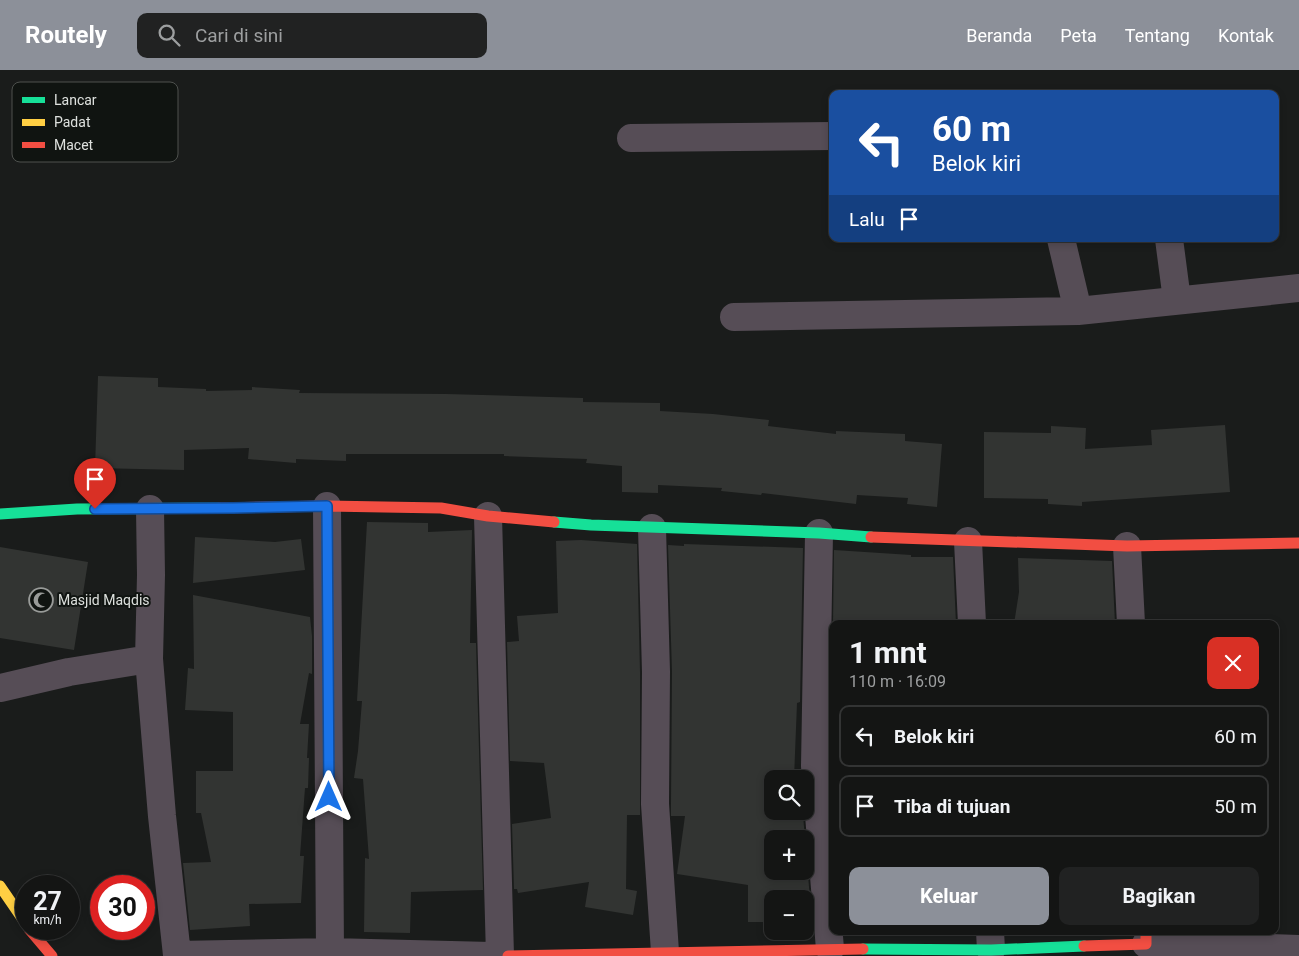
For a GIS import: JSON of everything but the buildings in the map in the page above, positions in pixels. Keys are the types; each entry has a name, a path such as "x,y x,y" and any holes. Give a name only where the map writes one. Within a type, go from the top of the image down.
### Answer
{"street":[{"path":"631,138 829,136"},
{"path":"1062,242 1078,311"},
{"path":"1169,242 1177,300"},
{"path":"734,317 1078,311 1299,288"},
{"path":"327,506 330,952"},
{"path":"0,514 77,509 327,506 441,508 488,516 591,525 818,534 892,540 1127,546 1299,543"},
{"path":"150,509 149,659 175,955 330,952 491,956"},
{"path":"488,516 500,956"},
{"path":"652,528 656,682 655,804 665,952"},
{"path":"818,534 815,766 830,949"},
{"path":"968,541 972,620"},
{"path":"1127,546 1131,620"},
{"path":"0,688 70,672 149,659"},
{"path":"0,886 15,908"},
{"path":"508,956 830,949 991,941 1146,938 1299,948"},
{"path":"38,940 52,956"}],"traffic: fast":[{"path":"0,514 77,509 219,508"},
{"path":"554,522 819,533 871,537"},
{"path":"863,949 991,950 1084,946"}],"traffic: slow":[{"path":"0,886 15,908"}],"traffic: jam":[{"path":"219,508 327,506 441,508 488,516 554,522"},
{"path":"871,537 1127,546 1299,543"},
{"path":"1084,946 1146,944 1146,935"},
{"path":"38,940 52,956"},
{"path":"508,956 863,949"}],"place":[{"name":"Masjid Maqdis","path":"41,600"}],"route":[{"path":"95,509 327,506 329,797"}]}
